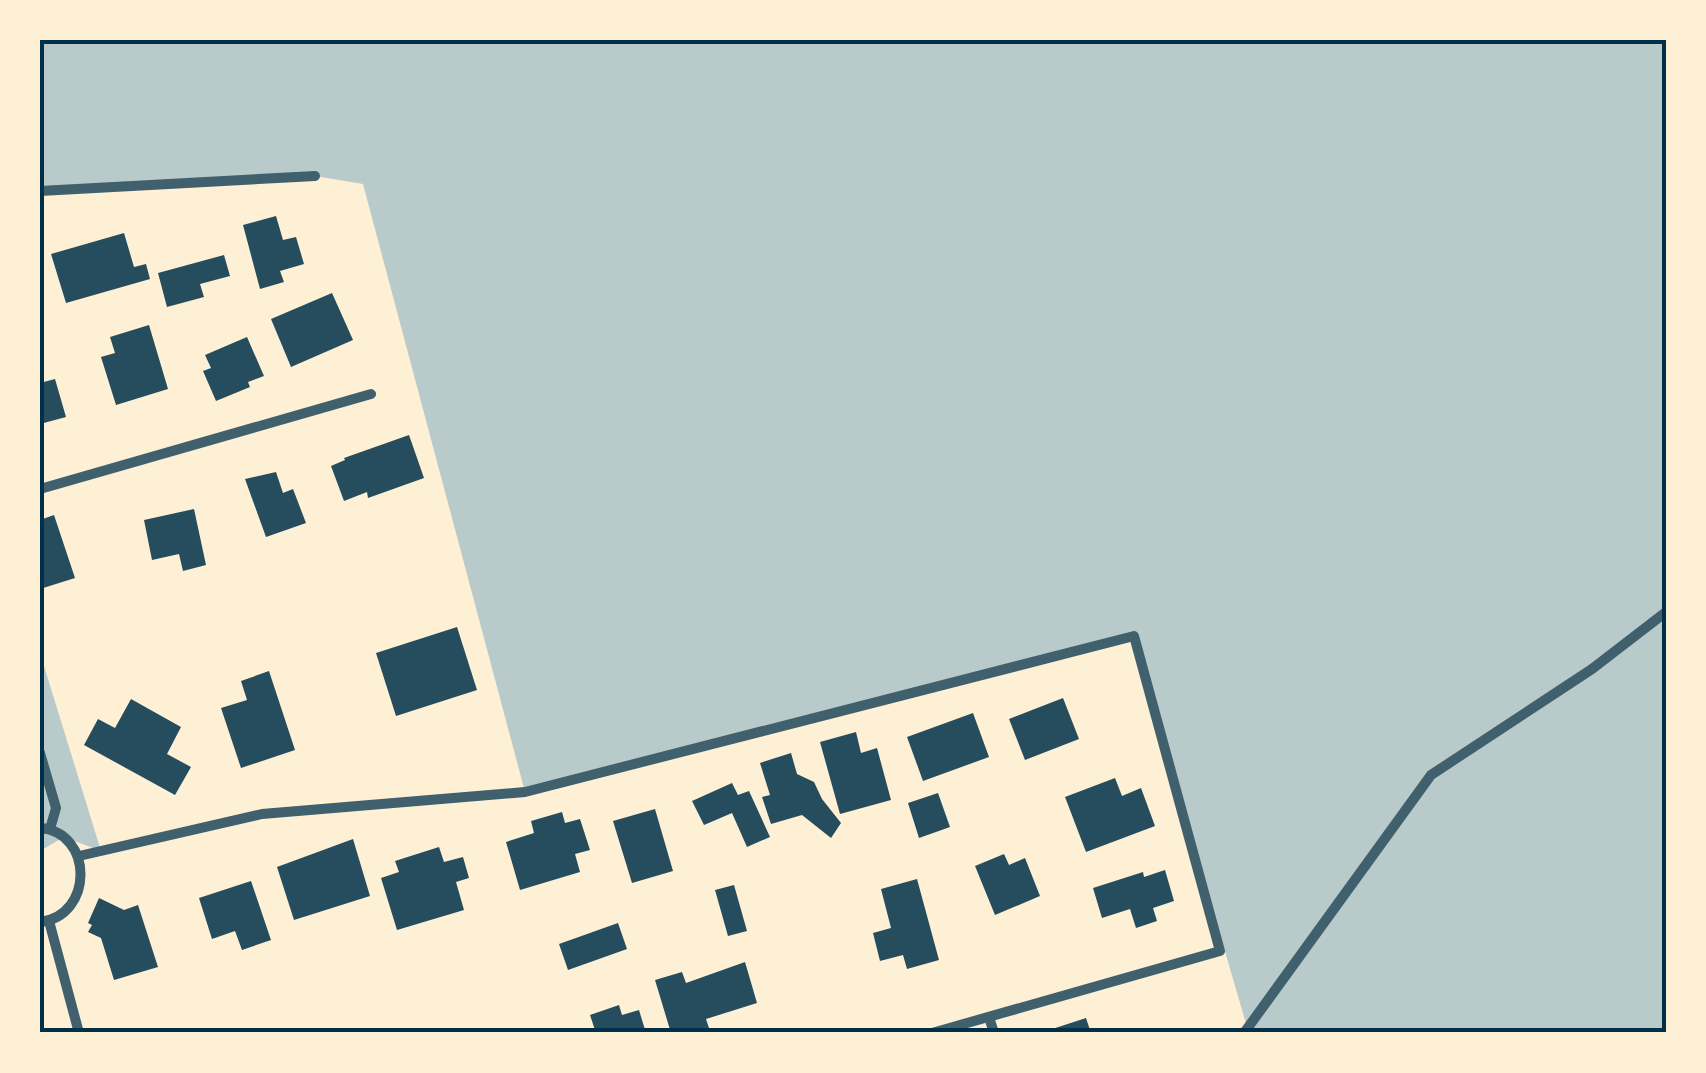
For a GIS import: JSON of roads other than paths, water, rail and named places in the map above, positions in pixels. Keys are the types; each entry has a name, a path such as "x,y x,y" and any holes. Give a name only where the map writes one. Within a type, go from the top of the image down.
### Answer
{"street":[{"path":"40,192 315,176"},
{"path":"40,489 372,394"},
{"path":"1244,1033 1431,775 1592,670 1666,612"},
{"path":"79,856 262,814 525,792 1134,636 1220,951 932,1033"},
{"path":"40,753 56,808 45,828 64,837 79,856 82,873 80,890 72,905 45,922 80,1033"},
{"path":"989,1017 994,1033"}]}
